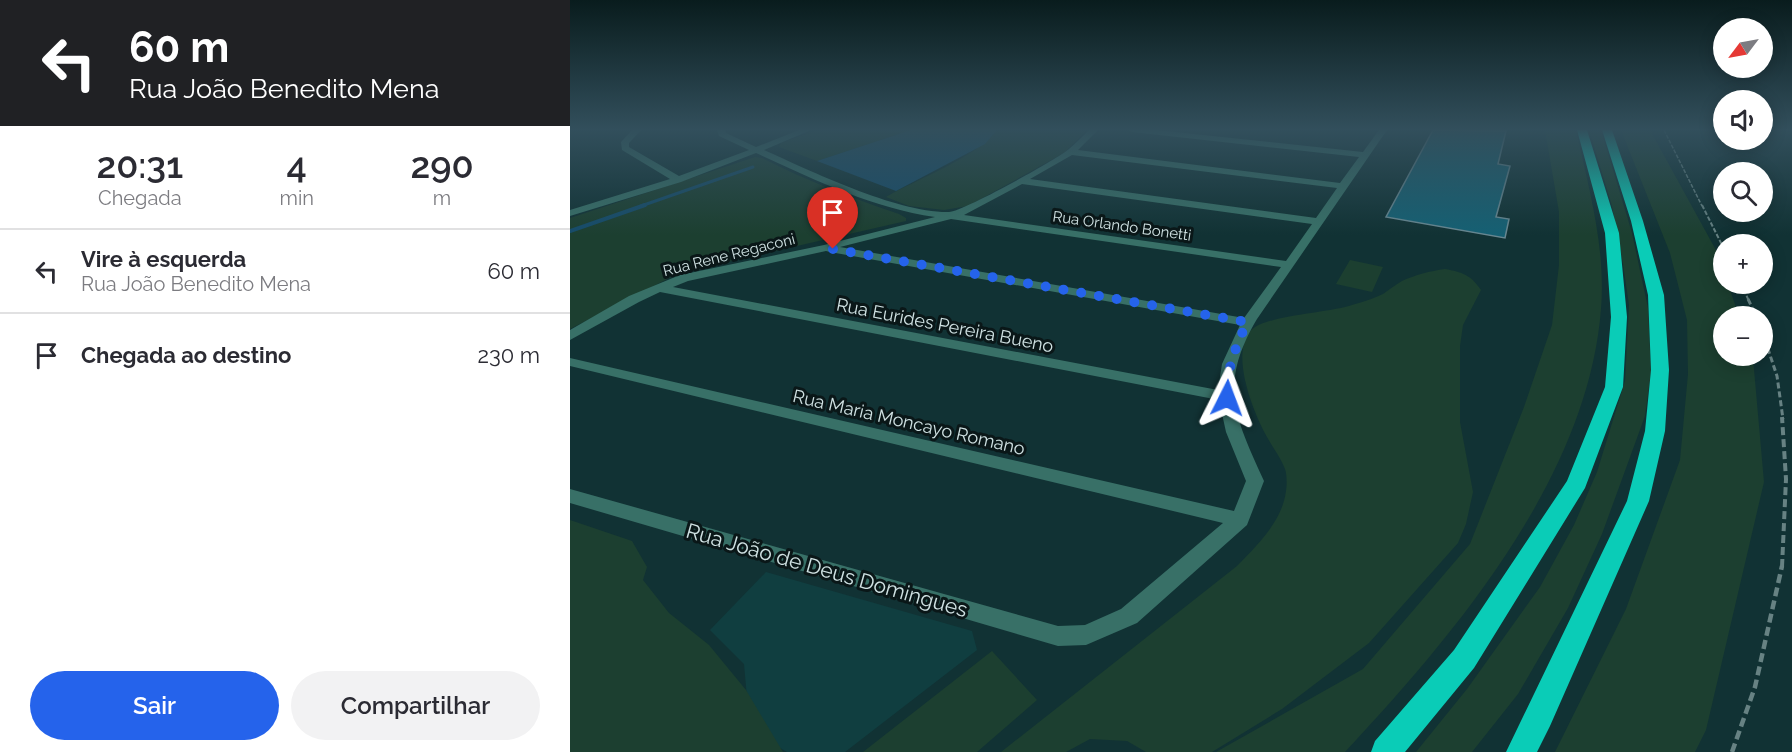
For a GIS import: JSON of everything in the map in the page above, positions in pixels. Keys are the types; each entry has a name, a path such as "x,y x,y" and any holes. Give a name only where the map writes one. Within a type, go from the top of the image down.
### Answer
{"highway":[{"path":"1386,752 1464,659 1577,483 1614,387 1619,317 1612,233 1592,165"},
{"path":"1521,752 1540,716 1638,501 1655,431 1660,370 1656,295 1637,221 1619,165"},
{"path":"1509,752 1540,716"}],"street":[{"path":"653,165 678,180"},
{"path":"571,211 678,180 719,165"},
{"name":"Rua Orlando Bonetti","path":"793,165 883,202 910,210 1289,266"},
{"name":"Rua Rene Regaconi","path":"570,336 657,288 718,270 824,248 951,216 973,208 1048,165"},
{"path":"1175,165 1342,186"},
{"path":"1240,520 1255,481 1234,428 1227,398 1226,382 1230,363 1247,322 1289,266 1317,221 1357,165"},
{"path":"1020,181 1317,221"},
{"path":"866,237 859,243 858,248 867,255"},
{"path":"824,248 1247,322"},
{"name":"Rua Eurides Pereira Bueno","path":"657,288 1227,398"},
{"name":"Rua Maria Moncayo Romano","path":"570,363 1240,520"},
{"name":"Rua João de Deus Domingues","path":"570,496 1058,636 1086,635 1129,616 1240,520"}],"path":[{"path":"1682,165 1716,234"},
{"path":"1732,752 1755,687 1782,572 1786,479 1782,408 1773,366"}],"shaded area":[{"path":"828,165 945,165 896,191"},
{"path":"766,572 972,631 977,650 845,752 787,752 750,731 744,664 710,630"}],"green space":[{"path":"730,165 777,165 830,189 899,214 906,218 906,221 679,273 570,329 570,218"},
{"path":"949,165 1042,165 968,206 944,210 909,206 886,197"},
{"path":"1551,165 1584,165 1599,241 1601,309 1591,371 1571,432 1544,492 1510,549 1430,656 1345,752 1216,752 1363,669 1470,544 1524,407 1552,325 1559,265 1559,212"},
{"path":"1600,165 1612,165 1632,233 1648,308 1651,372 1645,416 1602,534 1568,608 1518,694 1472,752 1416,752 1467,689 1540,587 1574,525 1597,472 1625,381 1629,305 1612,206"},
{"path":"1635,165 1669,165 1713,245 1713,294 1731,294 1736,306 1713,306 1713,366 1754,366 1764,482 1706,730 1695,752 1555,752 1626,609 1680,460 1688,374 1687,320 1670,253"},
{"path":"1350,260 1383,267 1372,292 1336,284"},
{"path":"1445,269 1466,275 1481,290 1463,325 1460,346 1460,422 1473,492 1466,524 1458,543 1369,643 1282,709 1212,752 1146,752 1127,741 1090,739 1066,752 1001,752 1237,566 1274,523 1284,502 1286,471 1256,413 1245,381 1243,349 1247,337 1255,327 1287,317 1357,304 1383,294 1407,279"},
{"path":"570,520 632,541 647,567 643,580 669,613 709,645 746,690 783,752 570,752"},
{"path":"992,651 1037,700 977,752 863,752"}],"building":[{"path":"1414,165 1510,166 1496,217 1509,219 1505,238 1386,217"}],"waterway":[{"path":"641,206 753,167"},
{"path":"570,231 645,205"}],"route":[{"path":"833,249 1247,322 1230,363 1226,382 1227,398"}]}
